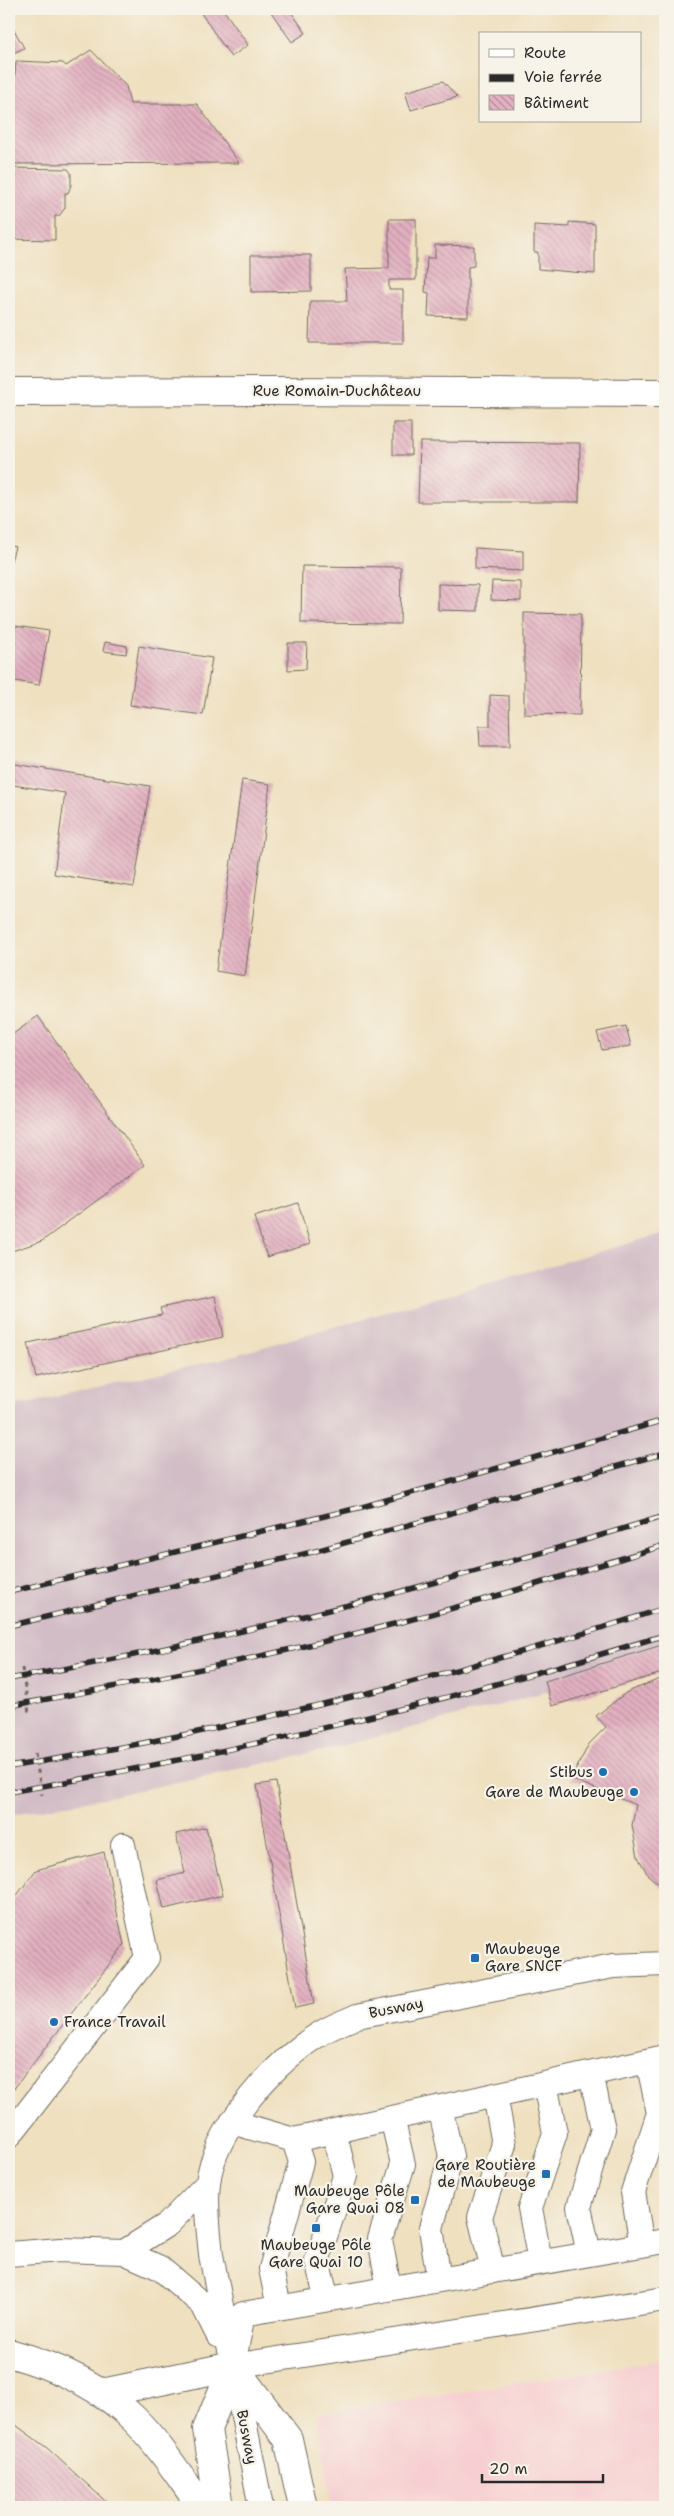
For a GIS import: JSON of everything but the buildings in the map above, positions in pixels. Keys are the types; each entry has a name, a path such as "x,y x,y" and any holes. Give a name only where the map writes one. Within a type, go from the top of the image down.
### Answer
{"main road":[{"name":"Rue Romain-Duchâteau","path":"9,392 665,393"},
{"path":"10,2353 42,2362 102,2394 133,2418 155,2443 202,2507"},
{"path":"102,2394 232,2366"},
{"path":"219,2507 207,2429 232,2366"},
{"path":"232,2366 288,2439 303,2507"}],"lane":[{"path":"9,2136 147,1958 123,1845"},
{"name":"Busway","path":"261,2507 211,2255 207,2215 208,2183 214,2154 232,2122 286,2060 322,2033 357,2016 613,1966 650,1962 665,1964"},
{"path":"232,2122 294,2140 657,2059 659,2113 633,2192 642,2245"},
{"path":"589,2254 579,2208 603,2128 591,2074"},
{"path":"540,2262 530,2208 555,2132 545,2084"},
{"path":"493,2271 480,2218 504,2144 494,2095"},
{"path":"439,2280 431,2228 451,2156 440,2107"},
{"path":"389,2288 380,2239 403,2164 392,2118"},
{"path":"327,2299 317,2261 345,2176 334,2131"},
{"path":"279,2307 271,2269 301,2162 294,2140"},
{"path":"124,2252 168,2224 208,2183"},
{"path":"665,2241 244,2314 232,2366 665,2299"},
{"name":"Busway","path":"9,2254 60,2250 124,2252 160,2268 203,2305 232,2366"}],"path":[{"path":"22,1668 29,1713"},
{"path":"35,1754 42,1795"}],"shaded area":[{"path":"665,1233 665,1655 512,1702 317,1752 103,1798 9,1815 9,1407 221,1359"},
{"path":"665,2360 665,2507 332,2507 317,2414"}],"railway":[{"path":"9,1592 362,1507 665,1420"},
{"path":"9,1626 312,1552 665,1453"},
{"path":"9,1679 92,1664 339,1608 503,1564 665,1516"},
{"path":"9,1706 198,1670 339,1638 421,1617 665,1545"},
{"path":"9,1767 175,1737 340,1700 503,1657 665,1608"},
{"path":"9,1792 175,1761 340,1724 503,1682 665,1635"}],"place":[{"name":"Stibus","path":"603,1772"},
{"name":"Gare de Maubeuge","path":"634,1792"},
{"name":"Maubeuge Gare SNCF","path":"475,1958"},
{"name":"France Travail","path":"54,2022"},
{"name":"Gare Routière de Maubeuge","path":"546,2174"},
{"name":"Maubeuge Pôle Gare Quai 08","path":"415,2200"},
{"name":"Maubeuge Pôle Gare Quai 10","path":"316,2228"}]}
